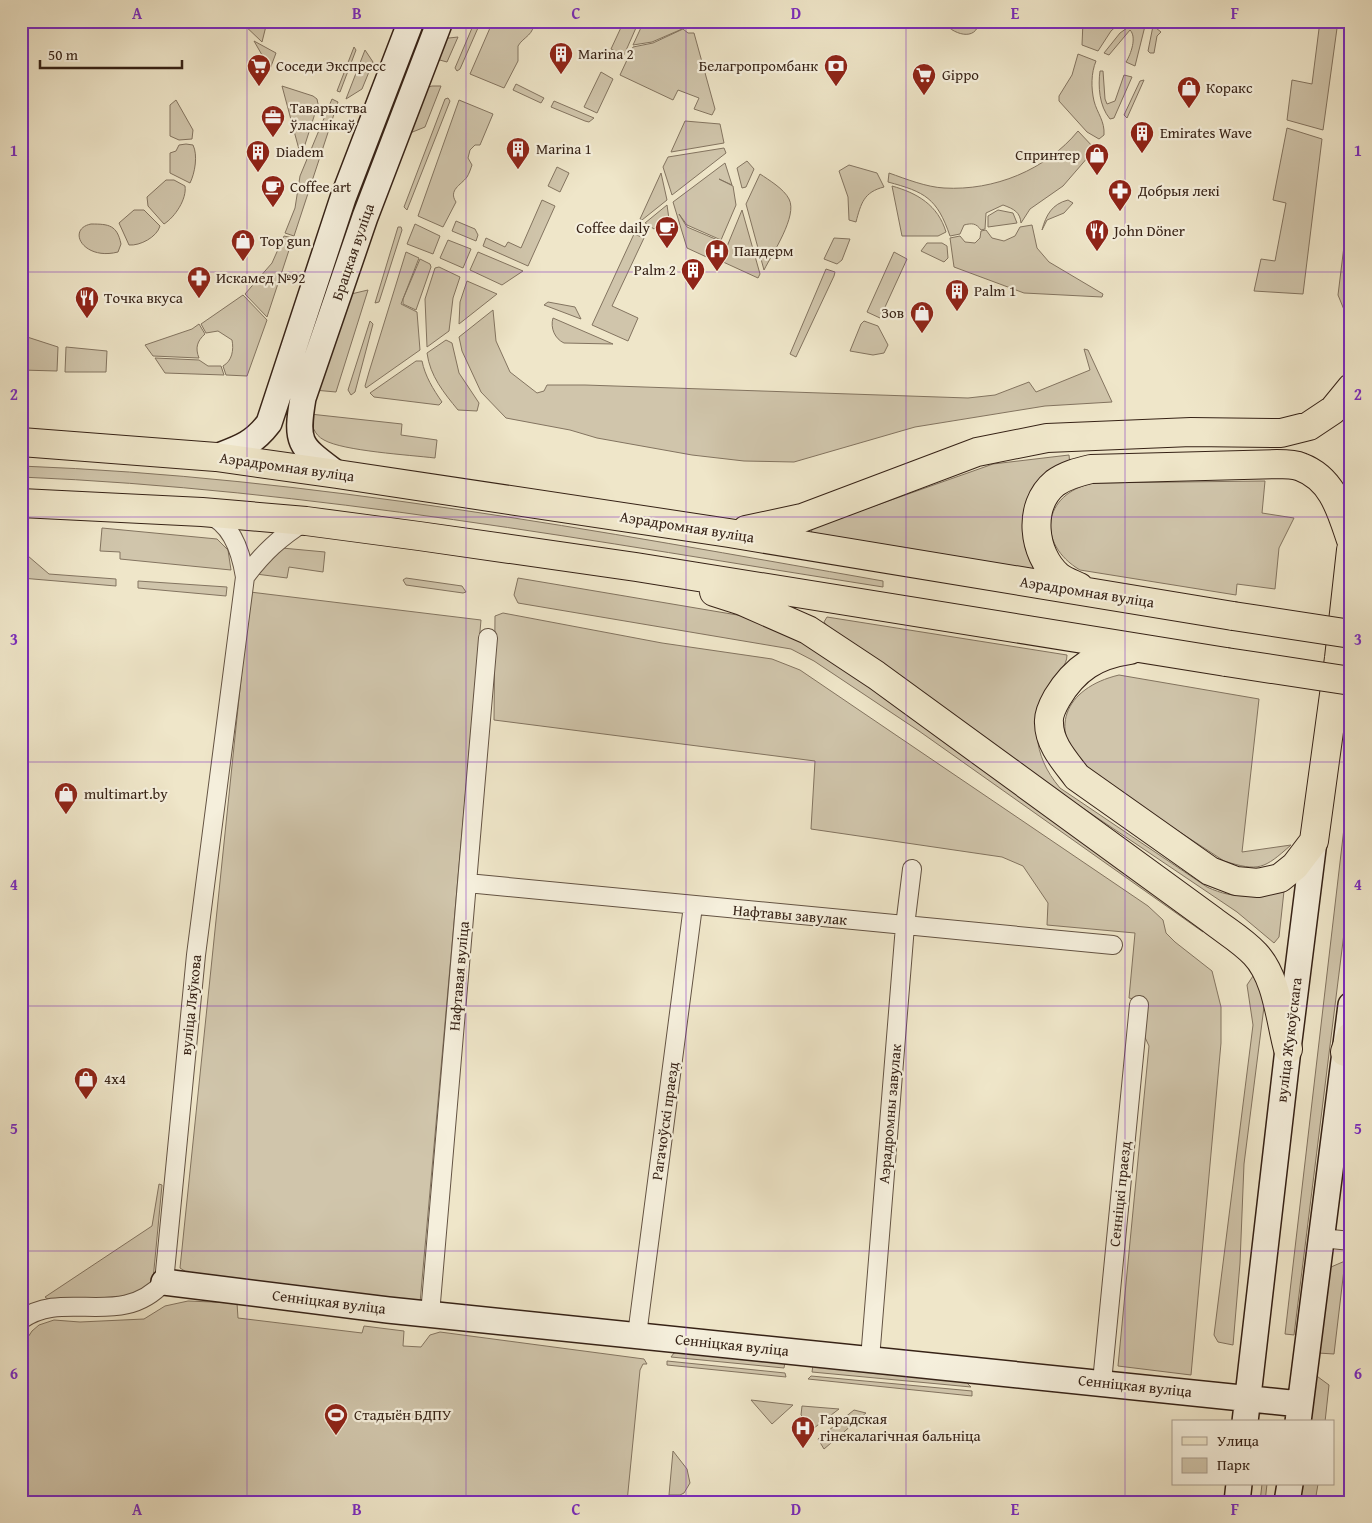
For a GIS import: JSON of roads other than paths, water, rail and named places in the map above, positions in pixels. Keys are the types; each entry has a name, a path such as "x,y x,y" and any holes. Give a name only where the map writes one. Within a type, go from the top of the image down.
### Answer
{"main road":[{"path":"729,533 802,518 977,452 1047,438 1191,432 1281,433 1309,426 1333,410 1351,388"},
{"name":"Аэрадромная вуліца","path":"21,442 216,457 337,474 729,533 1351,634"},
{"path":"1089,592 1059,577 1047,562 1037,542 1036,520 1043,500 1055,484 1072,474 1091,469 1278,464 1301,466 1322,479 1337,499 1351,540"},
{"path":"21,503 202,512 306,521 636,567 1226,662 1345,670"},
{"name":"вуліца Жукоўскага","path":"1314,841 1345,670 1351,550"},
{"path":"636,567 742,601 808,630 876,676 1212,920 1255,954 1265,969 1273,990 1288,1049"},
{"path":"1142,648 1108,653 1088,663 1066,682 1052,707 1048,722 1052,740 1077,776 1210,870 1236,881 1258,883 1280,878 1295,866 1314,841"}],"street":[{"name":"Брацкая вуліца","path":"216,457 246,446 260,435 269,423 343,198 411,21"},
{"name":"Брацкая вуліца","path":"337,474 308,452 301,440 298,427 303,398 365,217 440,21"},
{"name":"вуліца Ляўкова","path":"164,1282 196,955 245,577 238,546 217,518 202,512"},
{"path":"245,577 266,550 284,534 306,521"},
{"name":"Нафтавая вуліца","path":"430,1314 488,638"},
{"name":"вуліца Жукоўскага","path":"1247,1410 1314,841"},
{"name":"Аэрадромны завулак","path":"870,1359 905,926 912,869"},
{"name":"Нафтавы завулак","path":"467,883 1113,945"},
{"name":"Рагачоўскі праезд","path":"637,1335 693,906"},
{"name":"Сенніцкі праезд","path":"1102,1382 1139,1005"},
{"path":"1299,1413 1348,1044 1351,1005"},
{"path":"1321,1238 1351,1242"},
{"path":"21,1320 42,1309 124,1306 140,1302 153,1294 164,1282"},
{"name":"Сенніцкая вуліца","path":"164,1282 430,1314 1102,1382 1247,1410 1299,1413"},
{"path":"1237,1502 1239,1486"},
{"path":"1287,1502 1290,1486"}],"place":[{"name":"Marina 2","path":"561,75"},
{"name":"Соседи Экспресс","path":"259,87"},
{"name":"Белагропромбанк","path":"836,87"},
{"name":"Gippo","path":"924,96"},
{"name":"Коракс","path":"1189,109"},
{"name":"Таварыства ўласнікаў","path":"273,138"},
{"name":"Emirates Wave","path":"1142,154"},
{"name":"Marina 1","path":"518,170"},
{"name":"Diadem","path":"258,173"},
{"name":"Спринтер","path":"1097,176"},
{"name":"Coffee art","path":"273,208"},
{"name":"Добрыя лекі","path":"1120,212"},
{"name":"Coffee daily","path":"667,249"},
{"name":"John Döner","path":"1097,252"},
{"name":"Top gun","path":"243,262"},
{"name":"Пандерм","path":"717,272"},
{"name":"Palm 2","path":"693,291"},
{"name":"Искамед №92","path":"199,299"},
{"name":"Palm 1","path":"957,312"},
{"name":"Точка вкуса","path":"87,319"},
{"name":"Зов","path":"922,334"},
{"name":"multimart.by","path":"66,815"},
{"name":"4x4","path":"86,1100"},
{"name":"Стадыён БДПУ","path":"336,1436"},
{"name":"Гарадская гінекалагічная бальніца","path":"803,1449"}]}
